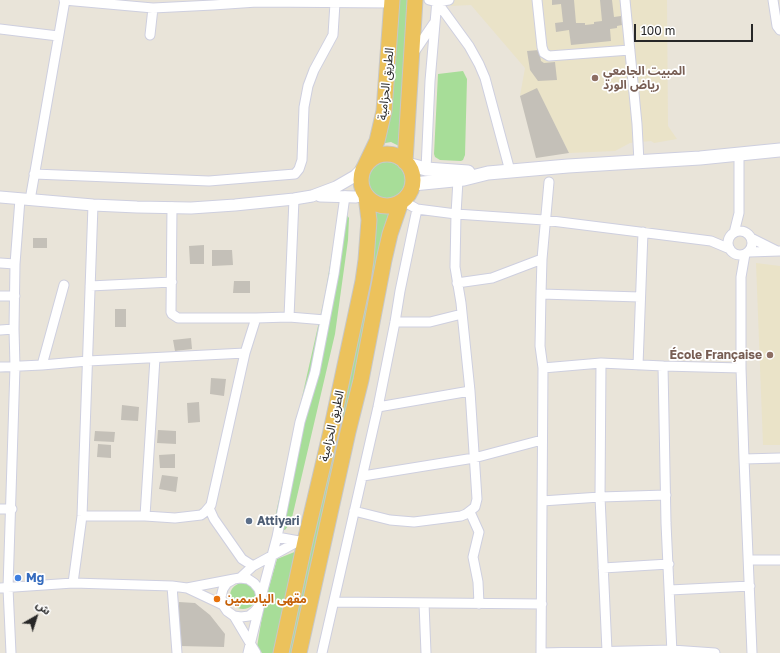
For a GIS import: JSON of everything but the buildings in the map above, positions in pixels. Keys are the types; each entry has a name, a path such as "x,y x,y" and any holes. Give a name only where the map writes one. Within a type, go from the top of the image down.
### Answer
{"highway":[{"name":"الطريق الحزامية","path":"299,653 361,380 390,234 402,202 411,191 413,184 413,177 406,163 415,0"},
{"name":"الطريق الحزامية","path":"281,653 302,539 331,431 364,281 369,220 361,179 364,167 377,141 384,111 392,2"},
{"path":"364,167 370,160 384,154 399,157 406,163"},
{"path":"365,196 372,202 386,207 394,206 402,202"}],"main road":[{"path":"413,184 458,180 488,173 700,158 780,150"},
{"path":"406,163 426,169 488,173"}],"street":[{"path":"11,653 4,588 10,548 12,509 15,367 15,264 25,199 34,174 65,0 153,8 257,1 335,3 392,2"},
{"path":"434,1 449,0"},
{"path":"537,0 542,47 544,53 549,56 630,50"},
{"path":"625,0 637,124 639,162"},
{"path":"773,0 780,30"},
{"path":"426,169 430,81 435,22 434,1"},
{"path":"434,1 469,46 485,78 510,171"},
{"path":"34,174 209,181 295,174 299,169 302,160 304,107 308,86 314,70 333,35 335,3"},
{"path":"150,36 153,8"},
{"path":"412,56 435,22"},
{"path":"0,29 58,36"},
{"path":"739,154 739,213 728,245 733,251 741,277"},
{"path":"312,196 336,187 355,176 364,167"},
{"path":"354,511 390,520 414,522 461,516 470,512 477,499 470,391 454,249 458,180"},
{"path":"549,182 544,220 540,294 540,346 543,368 542,653 607,651 672,651 715,653"},
{"path":"0,197 93,205 172,207 236,205 312,196 346,196 356,198 365,196"},
{"path":"248,653 277,537 300,422 315,372 334,274 346,196"},
{"path":"289,317 294,199"},
{"path":"402,202 417,209 456,214 544,220 711,240 733,251 747,253 777,250"},
{"path":"73,583 82,516 93,205"},
{"path":"172,207 171,312 176,318 289,317 325,320"},
{"path":"322,653 378,407 417,209"},
{"path":"739,213 749,235 752,246 747,253 741,277 744,459 752,653"},
{"path":"711,240 732,235 738,231 749,235 777,250"},
{"path":"638,365 643,232"},
{"path":"457,283 492,278 542,259"},
{"path":"0,263 15,264"},
{"path":"90,286 172,282"},
{"path":"42,365 64,285"},
{"path":"540,294 640,296"},
{"path":"0,296 15,296"},
{"path":"395,322 430,322 462,314"},
{"path":"82,516 145,516 175,518 201,515 209,508 217,480 245,354 256,318"},
{"path":"0,330 14,329"},
{"path":"0,367 88,361 245,354"},
{"path":"145,516 155,358"},
{"path":"543,368 601,364 742,368"},
{"path":"601,364 600,497 607,651"},
{"path":"663,366 668,564 672,651"},
{"path":"378,407 470,391"},
{"path":"363,476 474,458 542,440"},
{"path":"744,459 780,458"},
{"path":"542,500 666,495"},
{"path":"209,508 214,519 242,559 253,566"},
{"path":"0,509 12,509"},
{"path":"470,512 479,532 473,557 478,582 480,604"},
{"path":"277,537 302,539"},
{"path":"256,653 234,616 227,611 223,605 221,597 223,590 228,583 253,566 302,539"},
{"path":"0,548 10,548"},
{"path":"749,560 780,560"},
{"path":"603,568 668,564"},
{"path":"187,588 237,578 248,579 259,589 260,601 256,611 249,616 234,616"},
{"path":"4,588 73,583 172,586 187,588 223,605"},
{"path":"172,586 178,653"},
{"path":"670,590 750,586"},
{"path":"334,602 542,604"},
{"path":"424,603 426,653"}],"shaded area":[{"name":"المبيت الجامعي رياض الورد","path":"448,0 667,0 668,126 677,139 654,143 651,141 630,143 615,151 569,153 537,89 520,96 525,68 471,5 451,6"},
{"name":"École Française","path":"756,263 780,266 780,445 763,445"}],"green space":[{"path":"396,0 409,0 403,148 391,142 380,144"},
{"path":"463,71 467,79 465,155 461,161 440,160 435,157 434,154 438,74"},
{"path":"391,162 400,167 404,173 404,187 400,193 391,198 383,198 374,193 370,187 369,176 374,167 380,163"},
{"path":"340,205 349,218 348,240 335,334 291,522 285,530 273,526 325,295"},
{"path":"373,211 393,212 293,653 286,653"},
{"path":"297,551 274,653 262,653 257,647 264,605 277,559"},
{"path":"243,583 252,587 256,596 252,605 243,609 234,605 230,596 234,587"}],"place":[{"name":"المبيت الجامعي رياض الورد","path":"595,78"},
{"name":"École Française","path":"770,355"},
{"name":"Attiyari","path":"249,521"},
{"name":"Mg","path":"18,578"},
{"name":"مقهى الياسمين","path":"217,599"}]}
